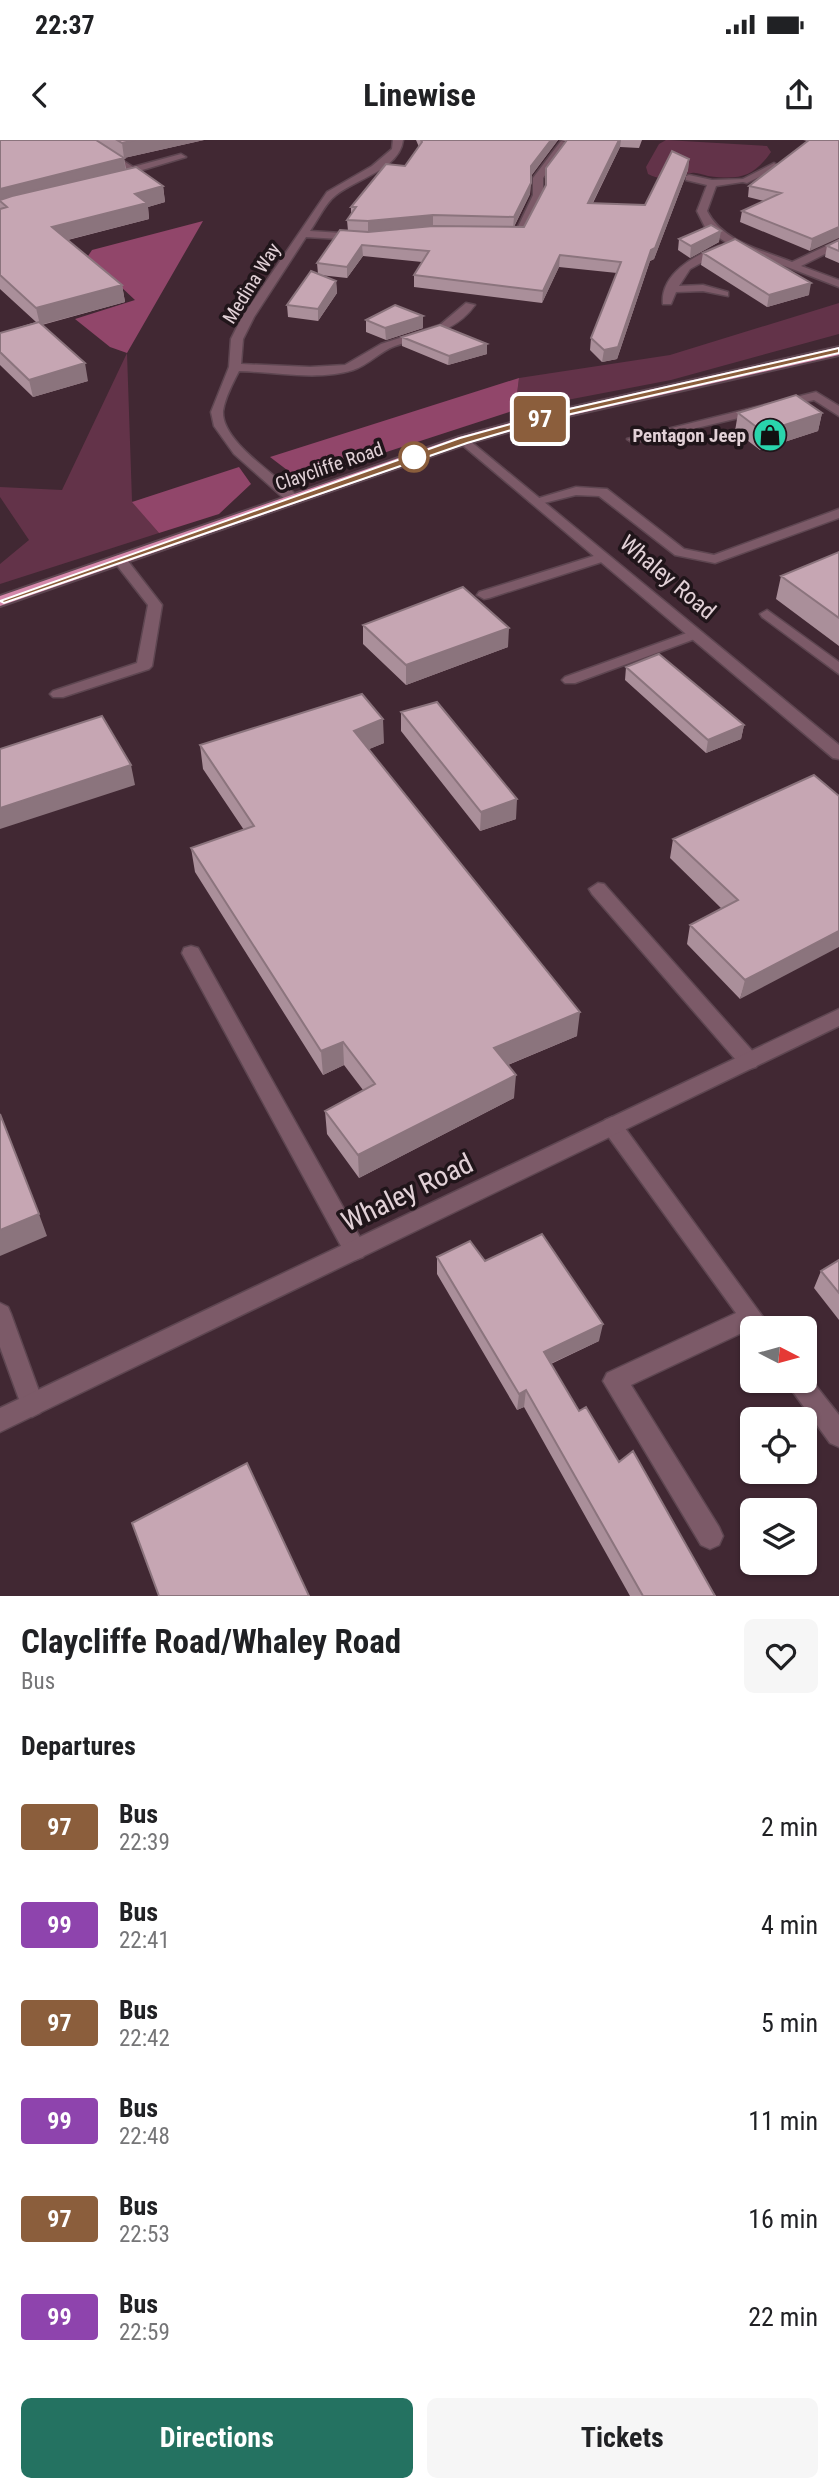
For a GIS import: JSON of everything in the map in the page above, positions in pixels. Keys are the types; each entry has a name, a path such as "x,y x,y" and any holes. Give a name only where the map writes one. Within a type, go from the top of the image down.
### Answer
{"highway":[{"name":"Claycliffe Road","path":"0,601 464,440 547,416 839,351"}],"street":[{"path":"85,140 141,176 115,183"},
{"name":"Medina Way","path":"293,499 237,451 220,426 217,412 235,367 237,339 248,317 330,194 382,163 397,150 398,140"},
{"path":"492,232 519,234 538,195 537,178 564,143"},
{"path":"131,170 181,157"},
{"path":"689,178 712,183 744,181 774,166"},
{"path":"712,183 702,211 710,227 734,243 796,264 839,284"},
{"path":"302,234 368,238"},
{"path":"667,303 676,276 698,258 734,243"},
{"path":"796,264 839,243"},
{"path":"671,289 703,288 724,294"},
{"path":"235,367 346,369 368,360 387,344 423,337 461,318 470,305"},
{"path":"633,439 816,396 839,412"},
{"name":"Whaley Road","path":"464,440 839,754"},
{"path":"536,501 576,491 602,492 680,552 715,559 839,513"},
{"path":"484,595 603,557"},
{"path":"58,694 144,666 155,605 119,559"},
{"path":"767,614 839,669"},
{"path":"570,680 695,634"},
{"path":"598,889 748,1061"},
{"path":"191,953 355,1250"},
{"name":"Whaley Road","path":"0,1420 839,1017"},
{"path":"612,1126 752,1316"},
{"path":"0,1314 32,1405"},
{"path":"710,1536 615,1381 740,1329"},
{"path":"808,1393 839,1435"}],"shaded area":[{"path":"666,140 767,146 771,152 758,167 737,177 694,173 654,177 648,174 646,167 659,144"},
{"path":"203,221 127,353 110,347 75,319 135,300 88,256 92,250"},
{"path":"839,303 839,334 671,380 515,410 519,378 670,355"},
{"path":"127,353 132,501 159,533 0,584 0,564 29,540 0,497 0,487 62,490"},
{"path":"519,378 515,410 322,473 291,473 270,457"},
{"path":"239,467 251,484 219,514 159,533 132,502"}],"building":[{"path":"0,140 96,140 124,158 0,189"},
{"path":"421,140 551,140 531,166 531,183 514,217 433,215 368,221 347,220 356,207 351,207 386,164 405,166"},
{"path":"567,140 619,140 588,203 645,205 672,151 689,159 655,248 651,250 618,347 604,350 591,338 621,262 560,255 543,291 414,275 429,251 362,245 347,267 317,263 340,230 368,232 433,226 524,227 546,185 546,168"},
{"path":"809,140 839,140 839,227 812,239 742,211 781,193 749,186"},
{"path":"136,167 163,186 135,194 147,203 52,227 122,285 36,308 0,275 0,209 7,207 0,200"},
{"path":"711,225 721,231 691,246 679,239"},
{"path":"735,239 811,283 769,295 703,253"},
{"path":"839,240 839,251 827,246"},
{"path":"311,271 336,281 318,309 287,305"},
{"path":"395,305 423,316 385,328 366,320"},
{"path":"39,322 85,363 29,380 0,352 0,333"},
{"path":"440,325 487,344 449,356 402,337"},
{"path":"796,395 822,413 763,432 738,413"},
{"path":"839,552 839,618 781,576"},
{"path":"463,587 509,628 406,665 363,625"},
{"path":"659,654 744,725 708,740 626,667"},
{"path":"362,694 383,719 354,731 580,1012 494,1048 516,1075 358,1155 325,1111 375,1084 343,1042 321,1051 191,848 254,826 200,745"},
{"path":"437,702 517,799 481,812 401,712"},
{"path":"102,716 131,765 0,808 0,749"},
{"path":"814,775 839,796 839,931 745,980 690,925 738,900 673,839"},
{"path":"0,1114 39,1214 0,1230"},
{"path":"542,1234 603,1324 544,1352 579,1411 586,1407 619,1462 633,1451 715,1596 643,1596 526,1390 519,1394 437,1257 470,1241 485,1261"},
{"path":"839,1260 839,1293 821,1271"},
{"path":"247,1463 309,1596 159,1596 132,1523"}],"bus line":[{"name":"97","path":"0,601 464,440 547,416 839,351"}],"place":[{"name":"Pentagon Jeep","path":"770,435"}]}
